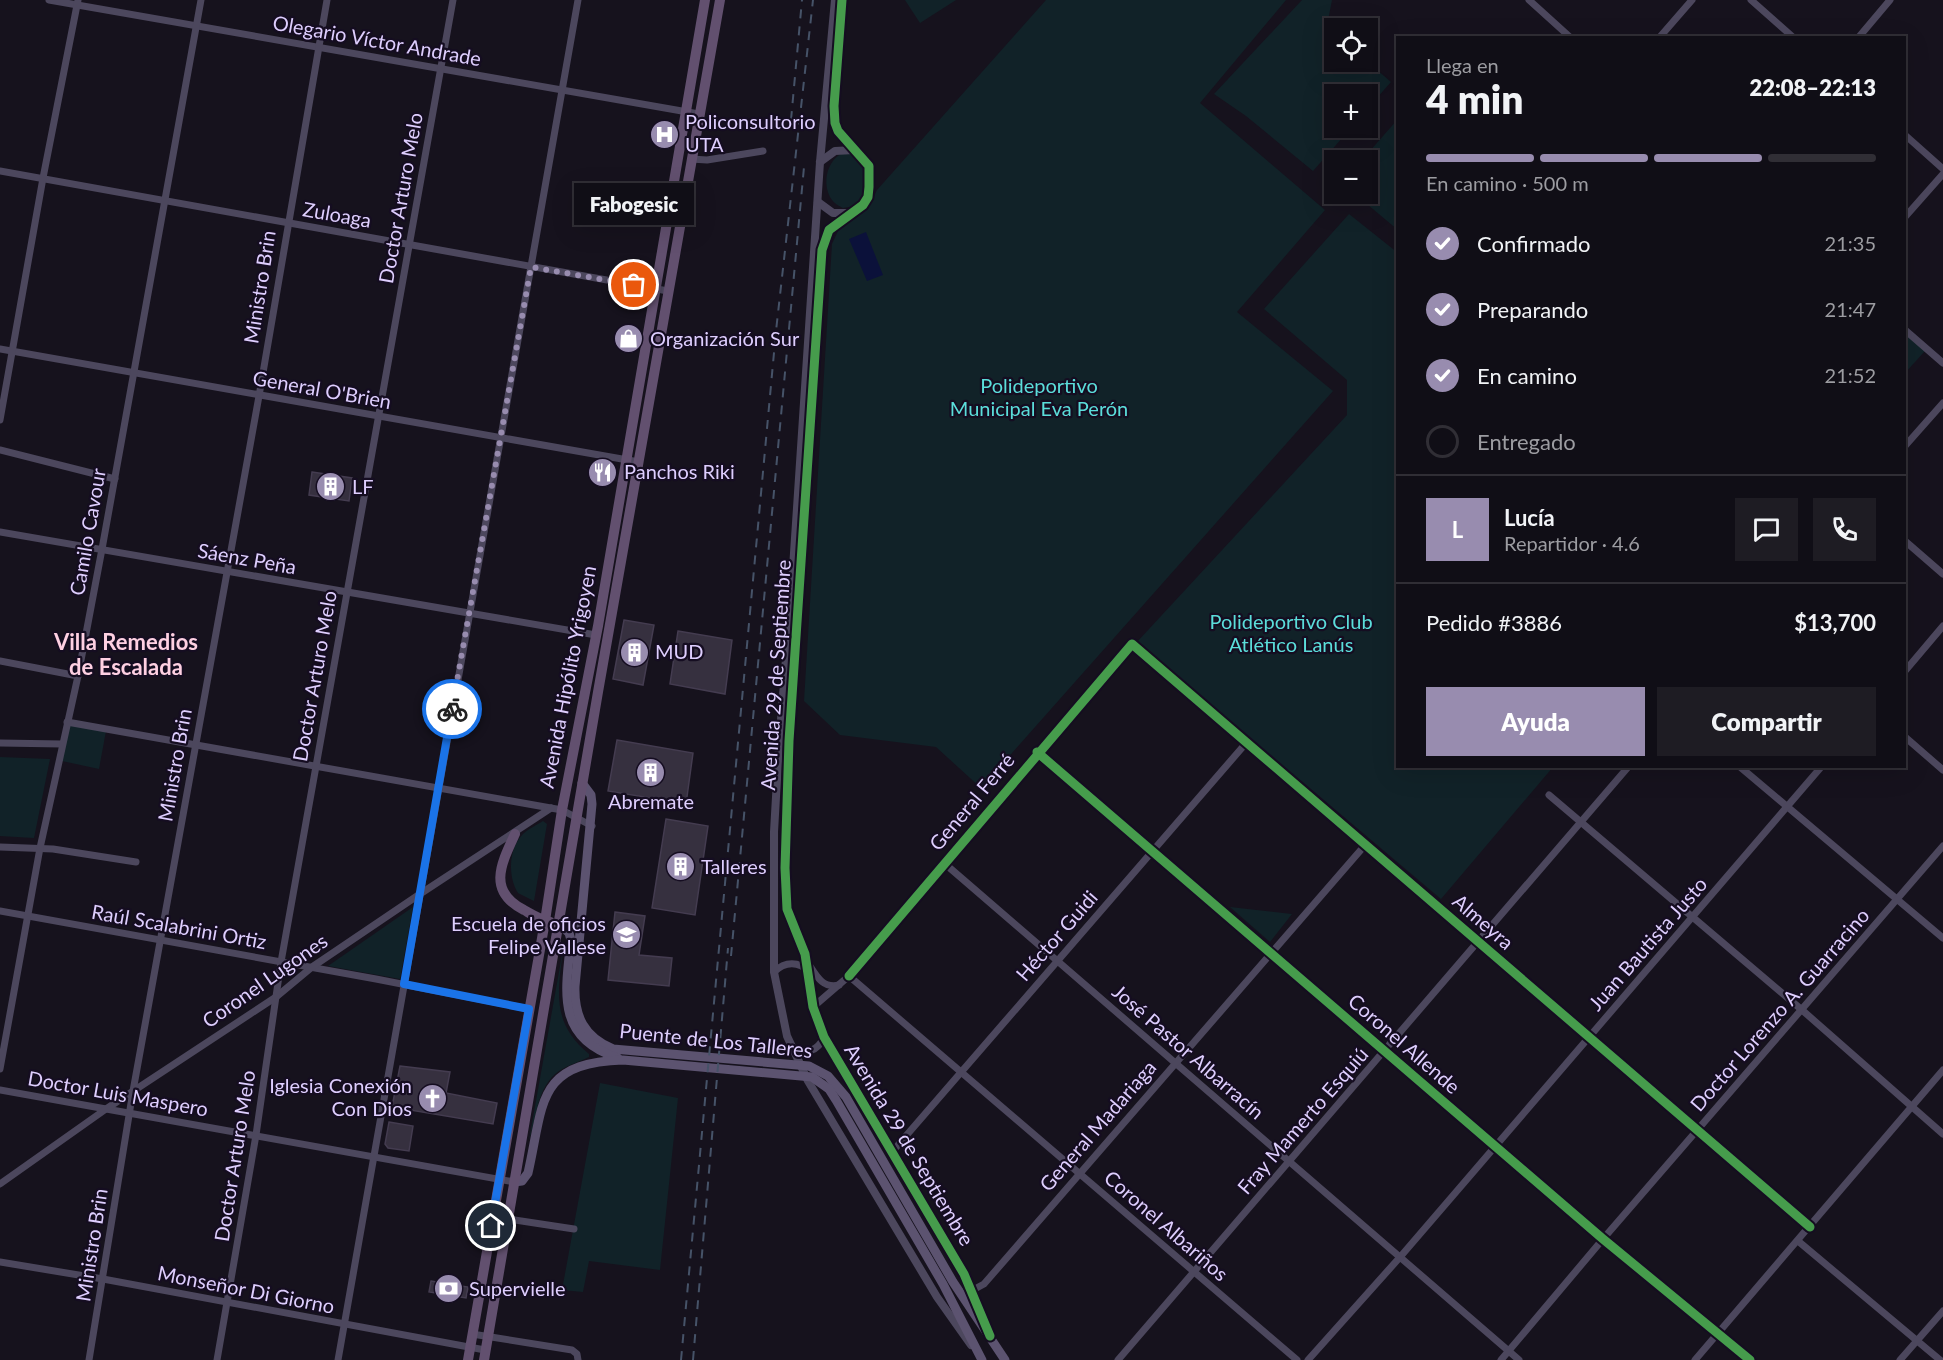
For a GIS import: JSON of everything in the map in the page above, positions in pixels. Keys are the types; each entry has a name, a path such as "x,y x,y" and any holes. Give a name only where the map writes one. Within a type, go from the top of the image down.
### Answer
{"main road":[{"name":"Avenida Hipólito Yrigoyen","path":"468,1360 545,921 557,809 596,635 705,0"},
{"name":"Avenida Hipólito Yrigoyen","path":"485,1355 576,817 720,0"},
{"name":"Puente de Los Talleres","path":"582,783 591,795 592,826 566,986 568,1012 571,1022 587,1042 597,1050 623,1060"},
{"path":"515,834 503,861 499,878 504,892 514,905 543,933"},
{"path":"514,905 545,921 559,924 575,940"},
{"name":"Puente de Los Talleres","path":"575,940 577,1014 582,1026 603,1045 625,1051 809,1066 818,1069 834,1082 846,1097 953,1282 990,1336"},
{"name":"Puente de Los Talleres","path":"514,1182 522,1180 528,1173 544,1102 552,1083 566,1071 583,1065 623,1060 799,1075 820,1081 836,1100 943,1284 982,1360"},
{"name":"Avenida 29 de Septiembre","path":"990,1336 1005,1360"}],"street":[{"name":"Olegario Víctor Andrade","path":"49,0 78,2 699,114"},
{"name":"Camilo Cavour","path":"0,1069 40,848 78,676 102,549 201,0"},
{"name":"Ministro Brin","path":"89,1360 129,1112 259,396 327,0"},
{"name":"Doctor Arturo Melo","path":"217,1360 256,1135 281,962 315,766 348,593 453,0"},
{"path":"338,1360 578,0"},
{"name":"Avenida 29 de Septiembre","path":"835,0 820,162 792,586 779,744 774,840 774,972 784,1025 808,1081 938,1297 982,1360"},
{"name":"Avenida 29 de Septiembre","path":"842,0 834,123 869,166 870,187 863,205 829,230 822,250 789,741 786,896 792,924 808,968 813,1007 824,1036 964,1274 990,1336"},
{"path":"1529,0 1569,36"},
{"path":"1661,36 1692,0"},
{"path":"1751,0 1792,36"},
{"path":"1860,36 1890,0"},
{"path":"0,420 14,352 43,178 78,2"},
{"path":"1906,136 1943,169"},
{"path":"820,162 835,151 854,150"},
{"path":"691,159 707,160 763,151"},
{"name":"Zuloaga","path":"0,171 668,291"},
{"path":"1906,216 1943,174"},
{"path":"818,202 833,213 852,213"},
{"path":"1906,331 1943,363"},
{"name":"General O'Brien","path":"0,349 639,462"},
{"path":"1906,445 1943,403"},
{"path":"0,450 115,479"},
{"name":"Sáenz Peña","path":"0,532 596,635"},
{"path":"1906,543 1943,574"},
{"path":"1906,670 1943,626"},
{"name":"Almeyra","path":"1132,644 1810,1227"},
{"name":"General Ferré","path":"1037,752 1132,644"},
{"path":"0,661 78,676"},
{"path":"67,722 557,809 592,826"},
{"path":"1906,738 1943,770"},
{"name":"Héctor Guidi","path":"892,1152 1247,742"},
{"path":"0,743 62,744"},
{"name":"Coronel Allende","path":"1037,752 1603,1239 1750,1360"},
{"name":"Fray Mamerto Esquiú","path":"1118,1360 1627,768"},
{"path":"1741,768 1943,938"},
{"name":"Juan Bautista Justo","path":"1308,1360 1401,1256 1820,768"},
{"path":"1549,795 1802,1010 1943,1134"},
{"name":"Coronel Lugones","path":"0,1184 106,1109 276,997 312,968 420,894 557,809"},
{"name":"General Madariaga","path":"971,1291 984,1284 1366,844"},
{"name":"Doctor Lorenzo A. Guarracino","path":"1502,1360 1603,1239 1943,846"},
{"path":"0,847 40,848 136,862"},
{"name":"José Pastor Albarracín","path":"944,863 1519,1360"},
{"name":"Raúl Scalabrini Ortiz","path":"0,911 404,984 529,1009"},
{"path":"774,972 783,965 795,963 808,968 825,984 832,987 841,985"},
{"name":"Coronel Albariños","path":"841,985 849,976 1297,1360"},
{"path":"813,1007 841,985"},
{"path":"792,1048 808,1052 818,1046 824,1036"},
{"path":"1695,1360 1943,1070"},
{"name":"Doctor Luis Maspero","path":"0,1090 514,1182"},
{"path":"508,1219 574,1229"},
{"path":"1798,1241 1940,1360"},
{"name":"Monseñor Di Giorno","path":"0,1262 103,1279 470,1348 485,1355"},
{"path":"1900,1360 1943,1311"},
{"path":"472,1334 572,1350 577,1354 578,1360"}],"green space":[{"path":"905,0 956,0 920,23"},
{"name":"Polideportivo Municipal Eva Perón","path":"1046,0 1286,0 1200,103 1325,210 1237,312 1333,391 981,788 936,747 840,735 804,701 832,244 838,231 868,209 877,190"},
{"path":"1302,0 1332,0 1329,18 1324,18 1324,72 1378,71 1391,82 1378,97 1378,84 1324,84 1324,138 1342,138 1332,150 1324,150 1324,159 1313,171 1246,116 1214,94"},
{"path":"1396,121 1396,228 1367,204 1378,204 1378,150 1371,150"},
{"path":"843,153 851,154 861,163 864,169 864,184 863,198 854,206 843,208 832,200 826,180 833,161"},
{"name":"Polideportivo Club Atlético Lanús","path":"1349,214 1396,251 1396,768 1552,768 1441,899 1137,642 1347,415 1347,380 1264,309"},
{"path":"1906,335 1925,351 1906,372"},
{"path":"70,725 106,731 99,769 62,761"},
{"path":"0,757 50,759 34,838 0,836"},
{"path":"543,821 547,824 534,901 518,893 512,879 511,863 518,840 525,832"},
{"path":"413,907 400,979 328,966"},
{"path":"1230,907 1292,914 1270,942"},
{"path":"564,944 559,991 562,1017 576,1042 589,1054 589,1057 559,1071 546,1085 529,1140"},
{"path":"600,1083 678,1098 660,1270 589,1261 583,1292 562,1290"}],"shaded area":[{"path":"866,232 883,275 867,281 849,239"}],"building":[{"name":"LF","path":"312,472 352,478 349,501 309,495"},
{"name":"MUD","path":"624,620 654,625 643,685 613,679"},
{"path":"678,631 732,640 725,694 670,684"},
{"name":"Abremate","path":"617,740 693,753 686,804 608,791"},
{"name":"Talleres","path":"666,819 708,826 695,915 652,908"},
{"name":"Escuela de oficios Felipe Vallese","path":"615,912 645,916 639,955 672,958 669,986 608,980"},
{"name":"Iglesia Conexión Con Dios","path":"400,1066 450,1072 446,1093 497,1103 493,1124 392,1107"},
{"path":"389,1122 413,1126 409,1151 388,1148 385,1144"},
{"name":"Supervielle","path":"431,1281 468,1287 466,1298 429,1292"}],"railway":[{"path":"791,120 802,0"},
{"path":"681,1360 776,331 813,0"},
{"path":"731,956 804,167"},
{"path":"693,1360 728,948"}],"cycle path":[{"path":"842,0 834,106 835,123 838,131 869,166 869,187 868,197 863,205 829,230 822,250 789,741 785,868 787,909 805,954 813,1007 824,1037 964,1274 990,1336"},
{"path":"849,976 1132,644 1810,1227"},
{"path":"1037,752 1603,1239 1750,1360"}],"way so far":[{"path":"452,709 531,267 634,285"}],"place":[{"name":"Policonsultorio UTA","path":"664,134"},
{"name":"Fabogesic","path":"634,285"},
{"name":"Organización Sur","path":"629,339"},
{"name":"Panchos Riki","path":"603,472"},
{"name":"LF","path":"331,487"},
{"name":"MUD","path":"634,652"},
{"name":"Abremate","path":"651,772"},
{"name":"Talleres","path":"680,867"},
{"name":"Escuela de oficios Felipe Vallese","path":"627,935"},
{"name":"Iglesia Conexión Con Dios","path":"433,1098"},
{"name":"Supervielle","path":"448,1289"}],"district":[{"name":"Villa Remedios de Escalada","path":"126,654"}],"route":[{"path":"452,709 404,984 529,1009 491,1226"}]}
